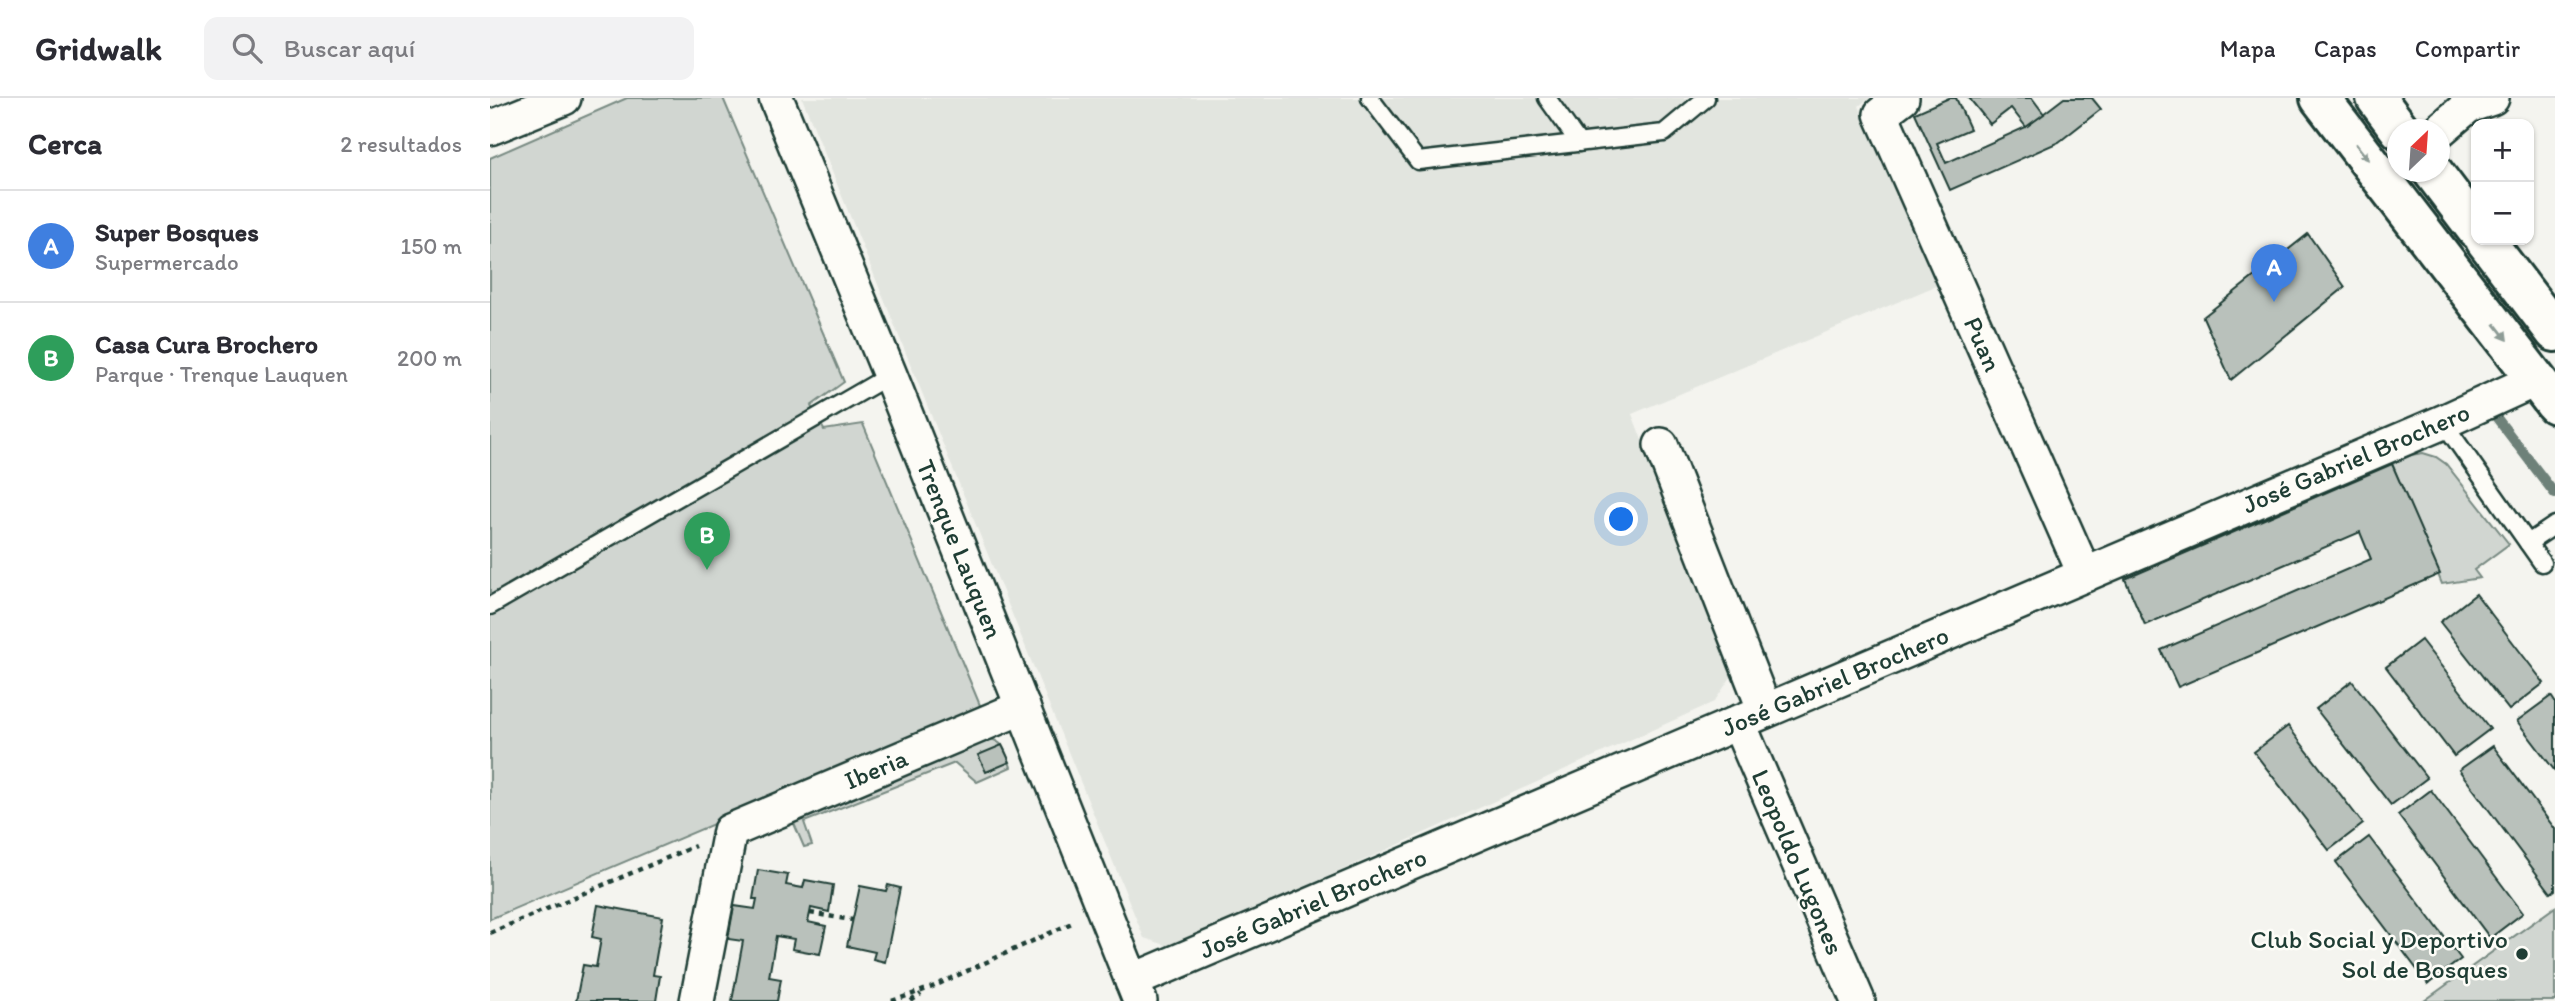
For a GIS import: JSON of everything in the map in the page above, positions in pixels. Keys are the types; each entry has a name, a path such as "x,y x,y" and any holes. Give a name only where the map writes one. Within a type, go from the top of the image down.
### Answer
{"main road":[{"path":"2320,98 2546,392"},
{"path":"2376,98 2392,119"},
{"path":"2440,182 2471,223"},
{"path":"2489,245 2555,332"}],"street":[{"path":"490,128 564,98"},
{"name":"Trenque Lauquen","path":"776,98 890,375 1136,991"},
{"path":"2450,121 2468,106 2492,98"},
{"name":"Puan","path":"1892,106 2085,575"},
{"name":"José Gabriel Brochero","path":"1136,991 1752,716 2443,422 2546,392"},
{"name":"Leopoldo Lugones","path":"1661,445 1752,716 1858,1001"},
{"name":"Iberia","path":"730,831 1023,707"},
{"path":"697,1001 730,831"}],"lane":[{"path":"1370,98 1418,161 1664,133 1706,98"},
{"path":"1547,98 1579,142"},
{"path":"490,606 890,375"},
{"path":"2443,422 2542,563"},
{"path":"2528,543 2555,525"}],"path":[{"path":"490,933 730,831"},
{"path":"892,1001 930,988 1103,909"},
{"path":"810,913 852,920"},
{"path":"911,1001 930,988"}],"shaded area":[{"path":"627,98 723,98 844,382 811,406 824,430 863,424 982,710 490,919 490,158"},
{"path":"802,98 1869,98 1859,106 1938,285 1632,414 1733,674 1714,702 1172,947 1144,938"},
{"path":"2423,453 2446,464 2509,544 2474,570 2480,578 2442,584 2392,464 2411,455"},
{"path":"989,739 1002,745 1011,767 977,782 955,763 804,822 812,845 804,847 792,819"},
{"name":"Club Social y Deportivo Sol de Bosques","path":"2555,907 2555,1001 2424,1001"}],"building":[{"path":"1949,98 1956,98 1970,129 1937,143 1946,163 2026,127 2064,98 2092,98 2101,109 2059,142 1950,190 1915,113"},
{"path":"1969,98 2032,98 2044,114 2026,127 2011,108 1990,124"},
{"path":"2308,234 2345,287 2231,380 2203,317"},
{"path":"2392,464 2440,574 2178,687 2161,650 2371,559 2360,532 2145,625 2125,579"},
{"path":"2476,594 2544,683 2509,710 2440,622"},
{"path":"2421,640 2490,729 2454,756 2386,667"},
{"path":"2352,681 2427,778 2391,805 2316,709"},
{"path":"2551,696 2555,702 2555,771 2517,721"},
{"path":"2288,726 2363,824 2329,850 2254,752"},
{"path":"1002,745 1010,762 986,772 978,755"},
{"path":"2493,746 2555,829 2555,890 2551,893 2459,770"},
{"path":"2431,790 2523,913 2490,938 2398,815"},
{"path":"2369,837 2461,959 2428,984 2336,862"},
{"path":"758,870 788,875 786,885 803,888 805,880 833,885 829,912 811,908 808,922 826,926 820,954 792,949 794,939 776,936 769,977 781,979 777,1001 732,1001 743,941 728,939 734,906 755,909 757,899 753,899"},
{"path":"888,885 900,888 885,962 873,959 875,952 847,946 860,886 886,891"},
{"path":"598,905 663,917 653,975 660,976 656,1001 576,1001 583,965 596,967 601,939 592,937"}],"waterway":[{"path":"2490,409 2555,494"}],"place":[{"name":"Super Bosques","path":"2274,302"},
{"name":"Casa Cura Brochero","path":"707,570"},
{"name":"Club Social y Deportivo Sol de Bosques","path":"2522,954"}]}
